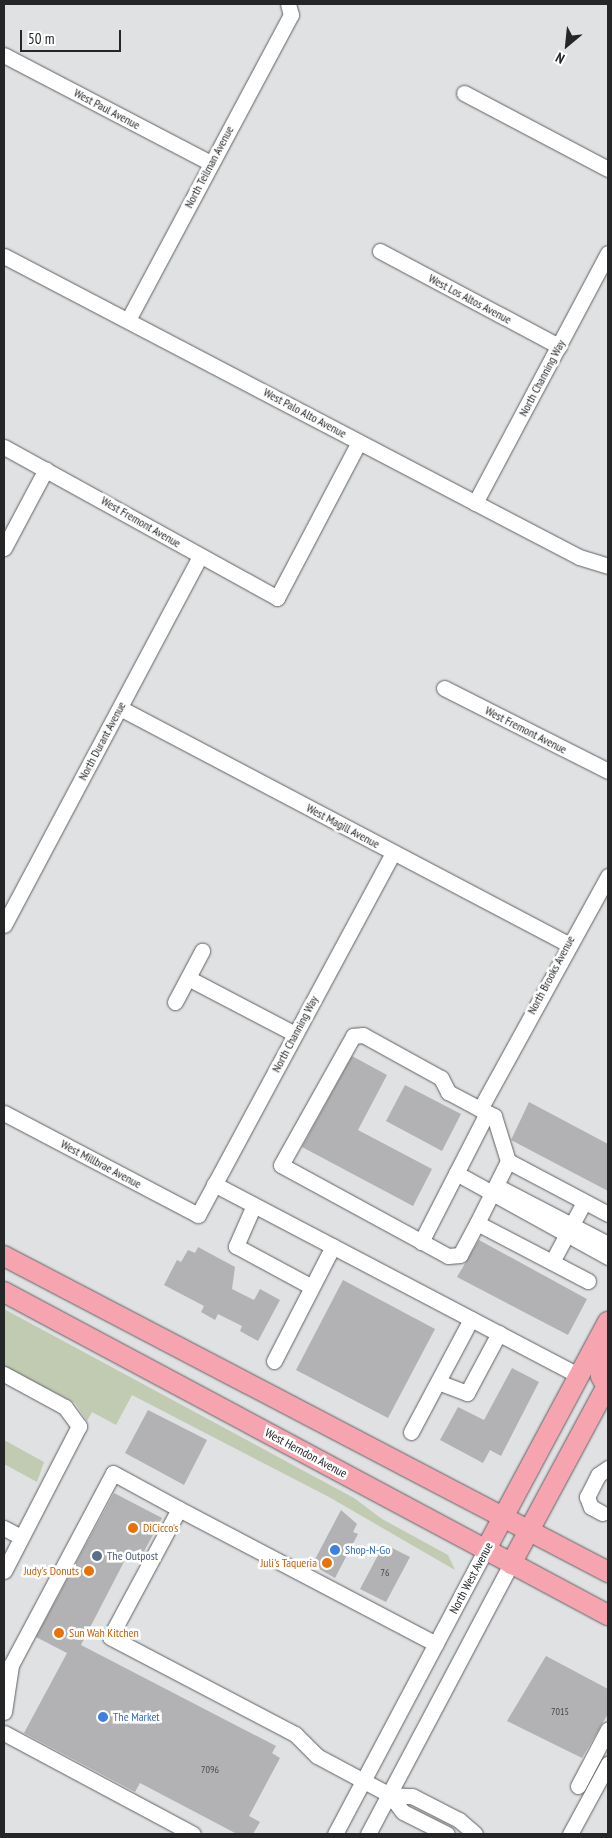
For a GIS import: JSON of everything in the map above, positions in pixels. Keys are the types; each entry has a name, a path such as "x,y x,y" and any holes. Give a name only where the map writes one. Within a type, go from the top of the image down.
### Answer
{"main road":[{"path":"4,1256 608,1572"},
{"name":"West Herndon Avenue","path":"4,1292 485,1551 608,1615"},
{"name":"North West Avenue","path":"485,1551 608,1322"},
{"path":"511,1564 608,1387 601,1376 608,1352"}],"street":[{"name":"North Teilman Avenue","path":"128,320 211,163 289,9"},
{"name":"West Paul Avenue","path":"4,55 211,163"},
{"path":"464,93 608,169"},
{"name":"West Los Altos Avenue","path":"380,251 559,346"},
{"name":"North Channing Way","path":"475,503 608,253"},
{"name":"West Palo Alto Avenue","path":"4,256 579,557 608,566"},
{"name":"West Fremont Avenue","path":"4,447 277,598 359,442"},
{"path":"4,548 46,469"},
{"name":"North Durant Avenue","path":"4,924 200,556"},
{"name":"West Fremont Avenue","path":"444,688 608,771"},
{"name":"West Magill Avenue","path":"120,708 568,944"},
{"name":"North Channing Way","path":"198,1216 394,853"},
{"name":"North Brooks Avenue","path":"421,1242 456,1173 497,1077 568,944 608,876"},
{"path":"175,1002 202,951"},
{"path":"188,978 295,1034"},
{"path":"363,1035 441,1078 448,1092 494,1116 508,1161 460,1255 448,1256 281,1165 353,1036 363,1035"},
{"name":"West Millbrae Avenue","path":"4,1113 198,1216"},
{"path":"508,1161 608,1214"},
{"path":"456,1173 493,1191 500,1201 608,1244"},
{"path":"214,1184 579,1376"},
{"path":"552,1262 584,1202"},
{"path":"254,1205 236,1246 312,1287"},
{"path":"477,1223 588,1281"},
{"path":"569,1230 608,1257"},
{"path":"274,1360 333,1246"},
{"path":"411,1432 471,1319"},
{"path":"438,1382 467,1394 499,1334"},
{"path":"4,1374 65,1407 79,1426 4,1571"},
{"path":"602,1513 591,1507 587,1497 598,1475 608,1468"},
{"path":"4,1712 11,1665 113,1473 436,1644"},
{"path":"179,1509 110,1637 295,1734 317,1756 363,1781 390,1795 412,1796 459,1820 474,1834"},
{"path":"4,1528 22,1537"},
{"name":"North West Avenue","path":"335,1834 485,1551"},
{"path":"368,1834 511,1564"},
{"path":"578,1786 608,1729"},
{"path":"4,1733 193,1834"},
{"path":"570,1834 608,1764"},
{"path":"390,1795 403,1812 447,1834"}],"green space":[{"path":"4,1309 354,1498 382,1519 448,1555 455,1570 329,1497 132,1395 116,1425 92,1412 87,1421 75,1403 4,1366"},
{"path":"4,1440 44,1462 37,1482 4,1464"}],"building":[{"path":"352,1056 387,1075 358,1130 432,1169 413,1206 302,1147"},
{"path":"405,1085 461,1114 442,1151 386,1121"},
{"path":"529,1102 608,1144 608,1191 511,1140"},
{"path":"479,1240 587,1299 568,1335 457,1277"},
{"path":"198,1247 235,1267 232,1289 254,1300 260,1289 280,1300 258,1341 240,1331 242,1326 218,1314 215,1320 201,1312 204,1306 164,1285 177,1260 181,1262 188,1250 195,1253"},
{"path":"343,1280 435,1329 388,1418 296,1370"},
{"path":"512,1368 539,1382 501,1456 490,1450 483,1463 440,1440 458,1407 484,1420"},
{"path":"148,1410 207,1440 184,1485 125,1453"},
{"path":"114,1493 162,1518 140,1559 128,1554 81,1645 276,1746 272,1753 280,1758 249,1816 260,1822 253,1834 237,1834 140,1783 135,1792 24,1733 67,1653 36,1637"},
{"name":"Shop-N-Go","path":"341,1510 357,1524 353,1532 358,1534 335,1578 312,1565"},
{"path":"384,1544 410,1557 386,1602 360,1589"},
{"path":"546,1656 608,1689 608,1714 582,1758 507,1721"}],"place":[{"name":"DiCicco's","path":"133,1528"},
{"name":"Shop-N-Go","path":"335,1550"},
{"name":"The Outpost","path":"97,1556"},
{"name":"Juli's Taqueria","path":"327,1563"},
{"name":"Judy's Donuts","path":"89,1571"},
{"name":"Sun Wah Kitchen","path":"59,1633"},
{"name":"The Market","path":"103,1717"}]}
